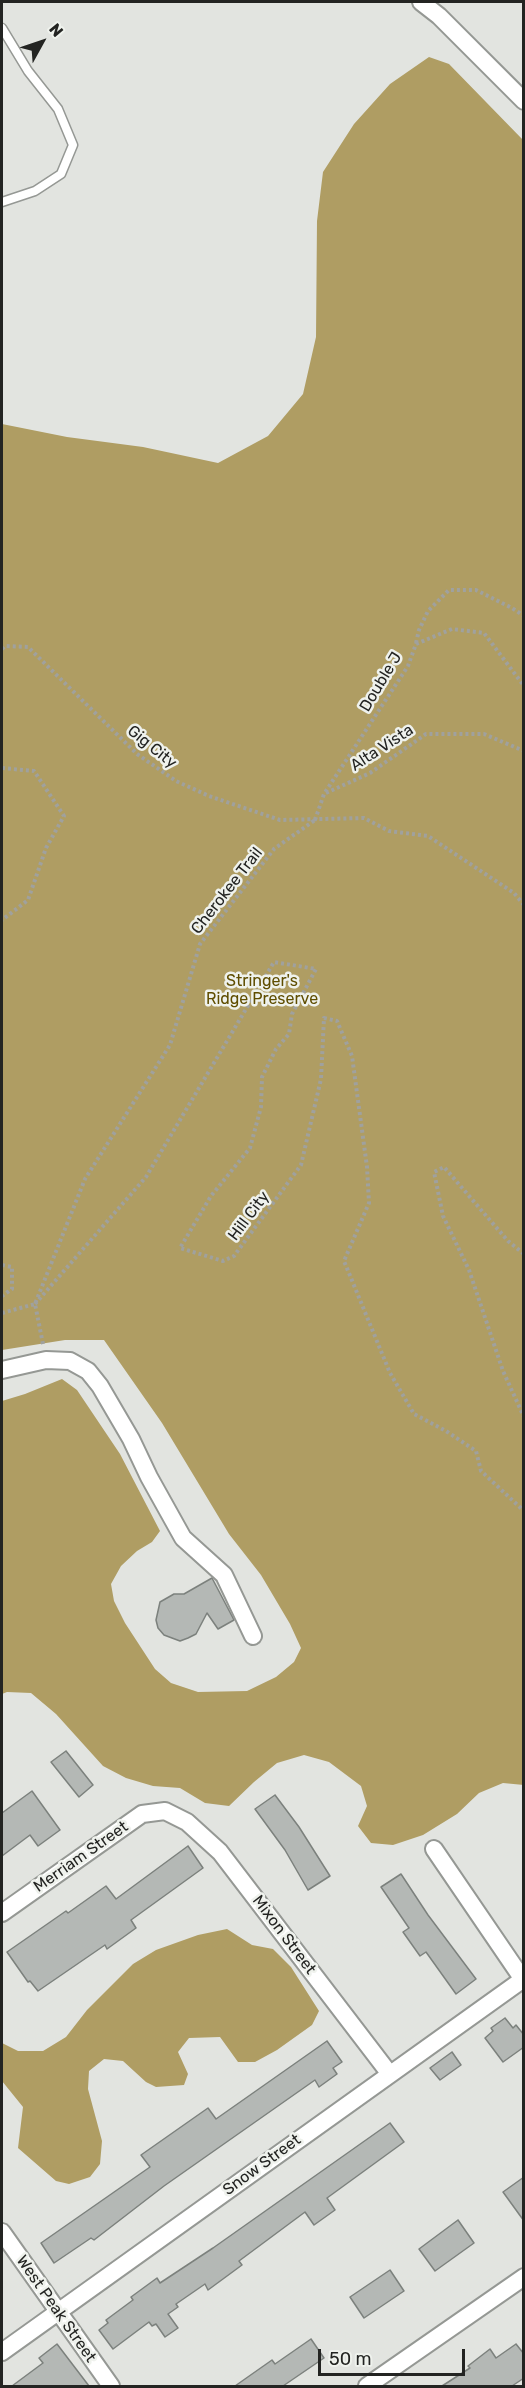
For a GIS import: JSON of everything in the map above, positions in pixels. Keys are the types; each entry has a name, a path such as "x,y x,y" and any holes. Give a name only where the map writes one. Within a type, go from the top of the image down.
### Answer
{"street":[{"path":"421,2 439,16 524,101"},
{"path":"2,1370 46,1360 69,1361 88,1371 100,1386 131,1439 183,1538 224,1575 253,1636"},
{"name":"Merriam Street","path":"2,1913 142,1814 165,1811"},
{"name":"Mixon Street","path":"165,1811 187,1822 220,1852 389,2073"},
{"path":"435,1849 523,1980"},
{"name":"Snow Street","path":"2,2352 389,2073 523,1980"},
{"name":"West Peak Street","path":"2,2232 111,2386"},
{"path":"367,2386 524,2277"}],"lane":[{"path":"2,28 28,71 58,109 73,145 61,174 35,191 2,202"}],"path":[{"path":"416,644 417,635 428,611 449,590 476,590 524,616"},
{"name":"Double J","path":"315,820 324,794 408,666 416,644 452,629 484,633 524,686"},
{"name":"Gig City","path":"2,649 5,646 27,647 137,754 176,782 209,796 280,820 315,820"},
{"name":"Alta Vista","path":"324,794 370,773 426,734 484,734 524,751"},
{"path":"2,768 34,771 64,816 46,848 28,900 2,920"},
{"path":"315,820 364,818 389,831 428,836 514,892 524,905"},
{"name":"Cherokee Trail","path":"35,1304 85,1179 170,1045 200,944 274,849 315,820"},
{"name":"Hill City","path":"35,1304 146,1177 274,962 316,969 292,1014 289,1034 276,1048 262,1077 261,1107 250,1148 211,1196 180,1248 223,1261 234,1256 301,1165 321,1079 324,1018 337,1021 352,1056 367,1167 369,1203 344,1261 390,1373 414,1414 446,1431 476,1451 481,1471 524,1511"},
{"path":"524,1254 508,1241 444,1167 434,1172 443,1216 469,1270 503,1371 524,1417"},
{"path":"2,1265 12,1267 12,1289 2,1296"},
{"path":"2,1313 35,1304"}],"green space":[{"name":"Stringer's Ridge Preserve","path":"429,57 449,64 523,140 524,1785 503,1783 479,1793 457,1814 423,1835 393,1845 371,1843 358,1826 367,1806 361,1786 329,1762 304,1755 277,1763 229,1806 205,1803 180,1788 153,1786 126,1778 103,1766 56,1714 31,1693 7,1692 2,1694 2,1401 62,1379 77,1390 120,1454 160,1531 152,1542 137,1551 121,1566 111,1584 114,1601 125,1623 155,1669 171,1683 198,1692 247,1691 276,1677 294,1662 301,1648 290,1624 261,1575 229,1534 162,1423 104,1340 65,1340 2,1350 2,424 67,437 143,447 218,463 268,436 303,394 316,337 317,221 323,172 354,124 390,84"},
{"path":"227,1929 252,1945 273,1949 291,1967 319,2011 312,2025 277,2050 255,2062 238,2062 220,2037 189,2038 178,2052 188,2074 184,2085 156,2087 146,2082 123,2061 104,2059 89,2071 88,2089 102,2141 100,2164 90,2177 69,2184 56,2181 18,2148 23,2107 2,2081 2,2043 18,2051 43,2051 66,2037 87,2010 133,1964 156,1950 198,1935"}],"building":[{"path":"212,1578 234,1620 218,1629 207,1613 196,1634 180,1641 164,1635 158,1628 156,1620 160,1602 174,1594 184,1594"},
{"path":"66,1751 93,1785 79,1797 51,1762"},
{"path":"32,1791 60,1830 38,1846 30,1835 2,1856 2,1813"},
{"path":"275,1795 299,1827 330,1876 308,1890 285,1850 255,1809"},
{"path":"188,1846 203,1868 131,1920 136,1928 107,1949 105,1945 38,1991 30,1981 28,1982 7,1952 106,1886 116,1899"},
{"path":"401,1874 428,1915 476,1979 456,1994 426,1952 420,1956 403,1932 409,1928 381,1887"},
{"path":"505,2018 513,2028 516,2025 524,2035 524,2047 503,2062 485,2038 493,2031 491,2028"},
{"path":"327,2041 342,2062 333,2068 337,2074 319,2087 315,2080 164,2186 94,2240 91,2238 54,2263 41,2243 150,2167 141,2155 208,2108 216,2119"},
{"path":"452,2052 461,2065 440,2080 430,2068"},
{"path":"390,2123 404,2142 327,2198 335,2210 314,2225 305,2212 239,2261 242,2265 208,2290 205,2284 176,2304 178,2307 168,2314 178,2328 165,2337 156,2324 152,2326 149,2322 113,2349 99,2330 108,2323 106,2320 133,2300 131,2297 157,2278 160,2283 213,2248"},
{"path":"524,2177 524,2221 503,2192"},
{"path":"458,2220 474,2243 435,2271 419,2249"},
{"path":"390,2270 404,2291 364,2318 350,2297"},
{"path":"311,2339 324,2358 283,2386 235,2386 272,2360 275,2364"},
{"path":"57,2344 89,2386 12,2386 43,2363 39,2358"},
{"path":"516,2344 524,2354 524,2378 512,2386 442,2386 470,2368 468,2366 490,2349 496,2358"}]}
